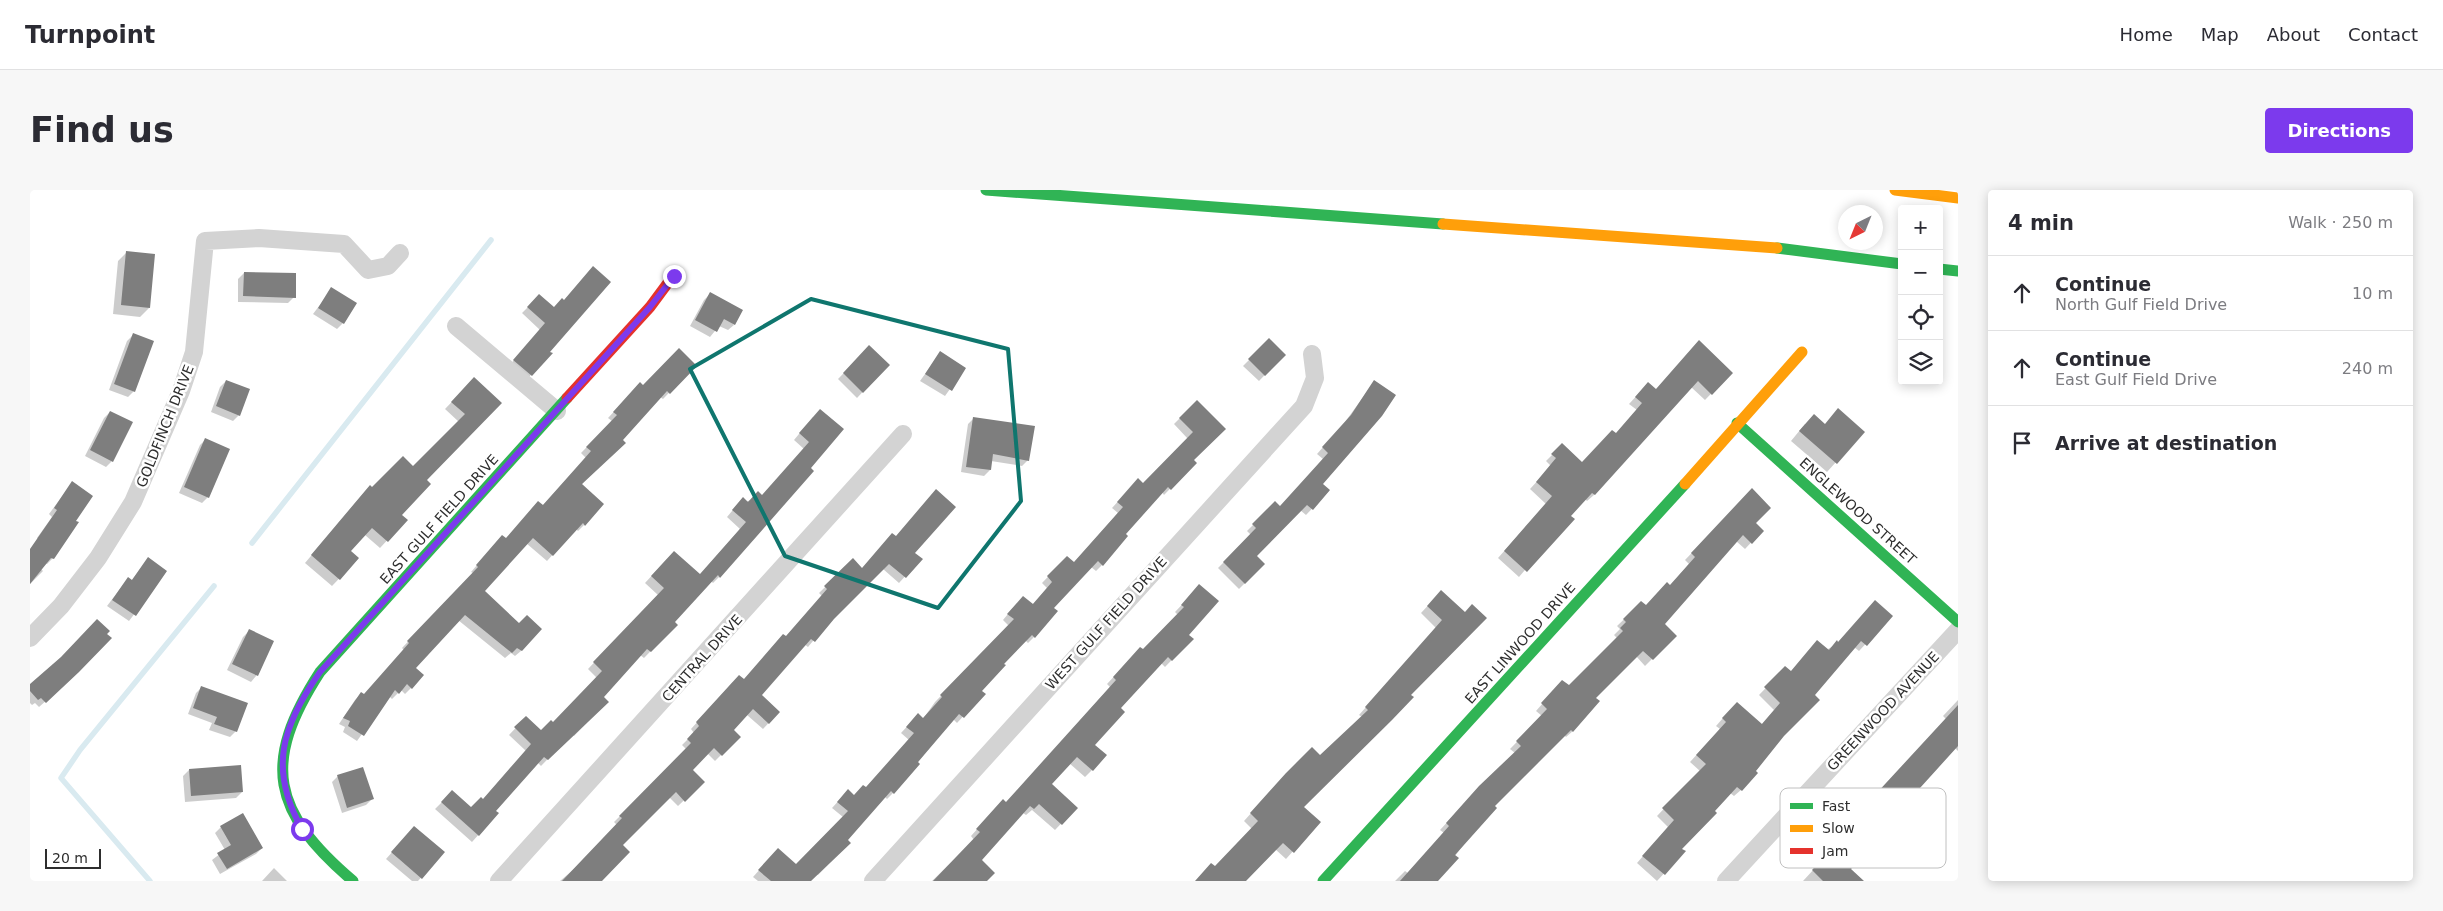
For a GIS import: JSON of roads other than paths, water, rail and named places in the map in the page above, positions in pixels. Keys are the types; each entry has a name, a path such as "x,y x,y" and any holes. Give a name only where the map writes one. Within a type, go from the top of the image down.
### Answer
{"main road":[{"path":"986,190 1773,248 1898,264"},
{"path":"1895,190 1958,198"},
{"path":"1943,269 1958,271"},
{"name":"EAST GULF FIELD DRIVE","path":"352,881 302,829 289,806 281,774 285,744 293,717 304,695 320,672 650,307 674,276"},
{"name":"EAST LINWOOD DRIVE","path":"1322,881 1680,490 1737,423 1802,352"},
{"name":"ENGLEWOOD STREET","path":"1737,423 1958,622"}],"street":[{"name":"GOLDFINCH DRIVE","path":"30,638 61,606 98,558 133,502 180,391 194,352 205,241 259,238 344,244 368,270 388,266 400,253"},
{"path":"456,326 557,411"},
{"name":"WEST GULF FIELD DRIVE","path":"873,881 1304,406 1315,378 1312,354"},
{"name":"CENTRAL DRIVE","path":"499,881 903,434"},
{"name":"GREENWOOD AVENUE","path":"1812,788 1958,630"},
{"name":"GREENWOOD AVENUE","path":"1726,881 1780,823"}],"waterway":[{"path":"252,543 491,240"},
{"path":"150,881 61,778 80,750 214,586"}]}
